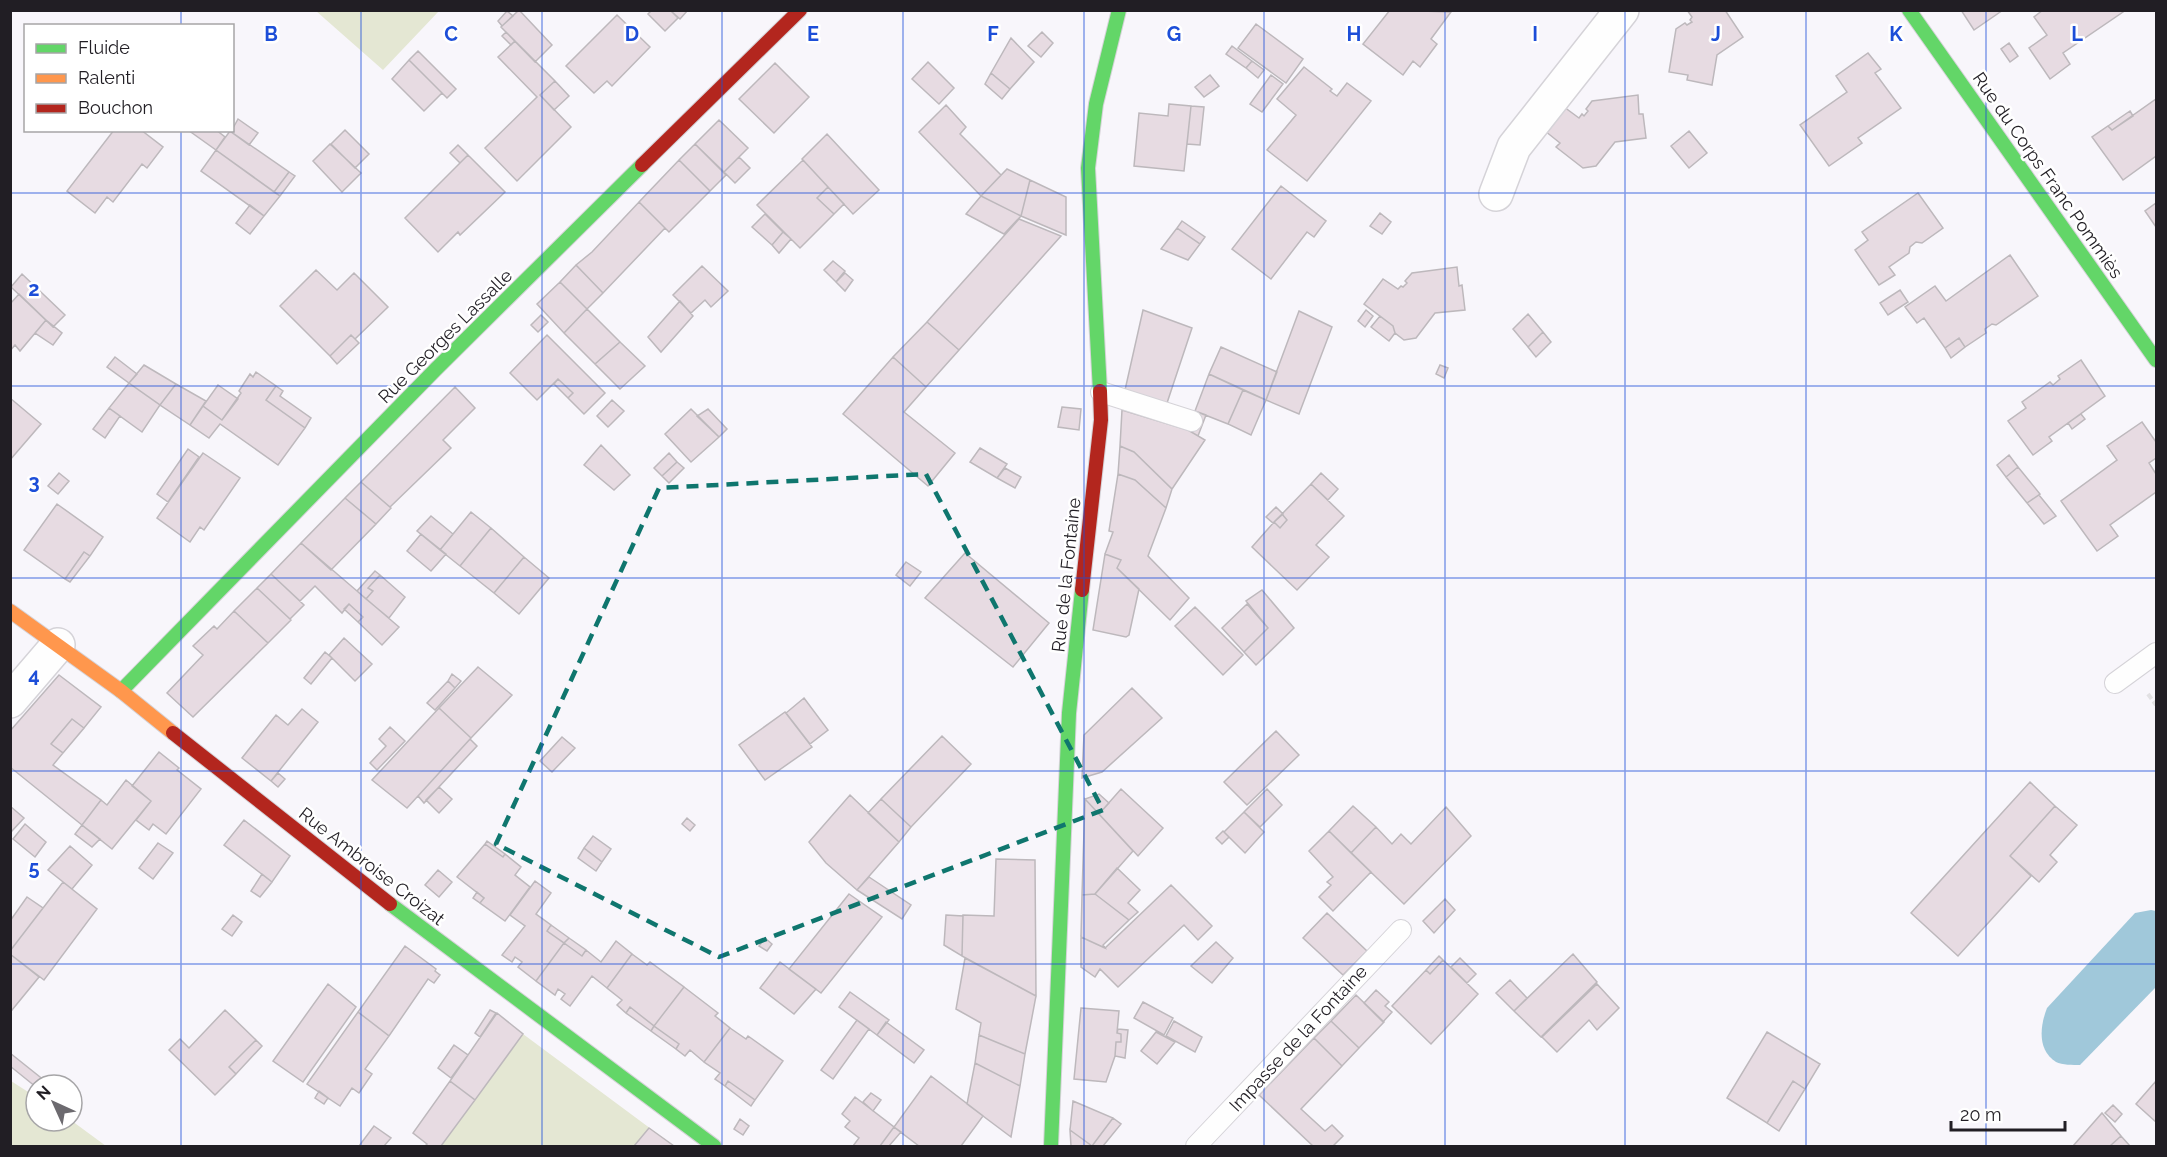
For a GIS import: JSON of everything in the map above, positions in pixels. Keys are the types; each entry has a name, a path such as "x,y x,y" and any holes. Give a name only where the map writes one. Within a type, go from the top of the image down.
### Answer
{"street":[{"name":"Rue Georges Lassalle","path":"120,691 436,369 800,10"},
{"name":"Rue de la Fontaine","path":"1051,1146 1069,713 1101,420 1088,168 1096,104 1119,10"},
{"path":"1496,194 1514,147 1622,10"},
{"name":"Rue du Corps Franc Pommiès","path":"1909,10 2157,360"},
{"name":"Rue Ambroise Croizat","path":"10,611 120,691 389,903 714,1146"},
{"path":"10,701 58,645"}],"lane":[{"path":"1101,392 1192,421"},
{"path":"2115,683 2157,653"},
{"name":"Impasse de la Fontaine","path":"1196,1146 1401,930"}],"highlighted area":[{"path":"926,474 1103,810 719,957 496,844 659,488"}],"green space":[{"path":"316,11 439,11 383,70"},
{"path":"523,1034 674,1146 441,1146"},
{"path":"11,1081 24,1089 24,1133 84,1133 84,1130 106,1146 11,1146"}],"water":[{"path":"2156,911 2156,987 2080,1065 2056,1062 2050,1057 2043,1044 2042,1030 2047,1008 2135,913"}],"building":[{"path":"519,10 552,45 535,62 501,27"},
{"path":"652,10 670,10 678,18 665,31 648,14"},
{"path":"670,10 688,10 680,19"},
{"path":"1390,10 1451,12 1431,39 1437,44 1420,67 1413,61 1403,75 1363,44"},
{"path":"1687,10 1725,10 1743,37 1717,55 1712,85 1687,80 1688,75 1669,72 1676,29 1685,23 1687,25 1692,22 1690,20 1692,17"},
{"path":"1961,10 2003,10 1974,30"},
{"path":"2043,10 2122,10 2123,12 2063,53 2070,64 2050,79 2029,48 2047,35 2034,17"},
{"path":"507,11 513,16 502,26 498,21"},
{"path":"617,15 650,47 612,86 607,81 594,93 566,66"},
{"path":"1256,24 1303,59 1286,83 1238,48"},
{"path":"506,32 515,41 511,45 502,36"},
{"path":"1042,32 1053,43 1041,57 1028,46"},
{"path":"1011,38 1034,62 1010,89 991,73"},
{"path":"515,41 555,81 540,95 571,127 517,181 485,148 537,97 498,57"},
{"path":"2009,43 2018,56 2010,62 2001,49"},
{"path":"1232,46 1252,61 1246,68 1226,54"},
{"path":"418,51 456,89 447,98 409,60"},
{"path":"1868,53 1881,69 1875,73 1901,108 1858,138 1862,143 1829,166 1800,125 1847,92 1836,76"},
{"path":"409,60 442,93 424,111 392,79"},
{"path":"1252,61 1264,70 1258,78 1246,68"},
{"path":"928,62 954,88 939,104 912,79"},
{"path":"775,63 809,97 774,133 739,99"},
{"path":"1304,67 1332,89 1330,91 1337,96 1347,83 1371,101 1307,181 1267,150 1296,115 1277,99"},
{"path":"991,73 1010,89 1002,99 985,84"},
{"path":"1210,75 1219,86 1204,97 1195,87"},
{"path":"1271,75 1283,84 1262,112 1250,104"},
{"path":"555,81 569,96 554,110 540,95"},
{"path":"1638,95 1639,114 1643,114 1646,138 1615,142 1596,166 1583,168 1556,147 1560,143 1545,131 1564,107 1579,118 1588,111 1586,109 1592,101"},
{"path":"2156,99 2156,156 2123,180 2092,137 2108,126 2112,130"},
{"path":"1169,104 1191,106 1184,171 1134,166 1139,113 1168,116"},
{"path":"946,105 966,127 960,134 1001,175 981,196 919,132"},
{"path":"1191,106 1204,107 1200,145 1187,144"},
{"path":"2130,111 2133,116 2112,130 2108,126"},
{"path":"238,119 258,133 249,145 231,132 234,132"},
{"path":"719,120 748,148 724,172 695,144"},
{"path":"345,130 369,154 355,168 331,144"},
{"path":"1689,131 1707,153 1689,168 1671,146"},
{"path":"112,132 144,132 163,147 147,168 142,164 113,202 107,197 95,213 67,191"},
{"path":"191,132 219,132 225,137 216,150"},
{"path":"231,132 289,172 274,192 216,150"},
{"path":"827,134 879,190 853,214 802,159"},
{"path":"330,144 361,173 342,192 313,161"},
{"path":"695,144 726,175 710,191 679,160"},
{"path":"458,145 468,155 460,163 450,153"},
{"path":"216,150 280,196 264,216 201,171"},
{"path":"468,155 505,192 460,235 458,232 438,252 405,218"},
{"path":"739,157 750,168 735,183 724,172"},
{"path":"679,160 710,191 669,232 639,202"},
{"path":"803,160 828,187 817,198 834,214 800,248 757,205"},
{"path":"1007,169 1030,180 1021,216 981,196"},
{"path":"289,172 295,176 280,196 274,192"},
{"path":"1030,180 1066,197 1066,235 1021,216"},
{"path":"1281,186 1326,221 1314,237 1307,232 1271,279 1232,249"},
{"path":"828,187 844,204 834,214 817,198"},
{"path":"1918,193 1943,228 1922,243 1916,242 1910,247 1909,253 1889,267 1895,275 1879,285 1855,250 1868,240 1862,232"},
{"path":"981,196 1021,216 1004,234 966,214"},
{"path":"639,202 665,228 603,293 576,265 592,252"},
{"path":"2156,203 2156,227 2145,211"},
{"path":"250,205 264,216 250,234 236,223"},
{"path":"1380,213 1391,222 1382,234 1370,226"},
{"path":"765,214 783,232 772,245 752,227"},
{"path":"1019,219 1061,236 959,350 927,322"},
{"path":"1182,221 1205,237 1200,244 1177,228"},
{"path":"1177,228 1200,244 1188,260 1161,249"},
{"path":"783,232 791,239 779,253 772,245"},
{"path":"2010,255 2038,296 1996,325 1992,324 1985,329 1986,333 1965,347 1959,338 1945,348 1924,318 1917,323 1905,307 1935,286 1946,301"},
{"path":"833,261 845,271 836,282 824,270"},
{"path":"576,265 603,293 587,309 560,282"},
{"path":"702,266 728,291 711,307 705,300 691,313 673,295"},
{"path":"1457,267 1465,310 1435,313 1416,338 1404,340 1395,333 1393,326 1364,304 1383,279 1398,289 1407,283 1405,281 1412,273"},
{"path":"316,270 337,290 354,273 388,307 355,339 351,335 330,356 280,306"},
{"path":"845,273 853,280 845,291 836,282"},
{"path":"22,274 65,315 53,327 11,287"},
{"path":"560,282 587,309 564,333 537,304"},
{"path":"1900,290 1908,302 1888,315 1880,303"},
{"path":"19,294 46,320 20,351 15,345 10,351 10,304"},
{"path":"680,301 693,316 661,352 648,337"},
{"path":"587,309 620,342 595,364 564,333"},
{"path":"1143,310 1192,328 1167,403 1125,390"},
{"path":"1366,310 1373,316 1365,327 1358,321"},
{"path":"1299,311 1332,327 1299,414 1266,400"},
{"path":"1528,314 1543,332 1528,347 1513,329"},
{"path":"541,315 548,322 538,332 531,325"},
{"path":"1380,316 1393,326 1395,333 1389,341 1371,327"},
{"path":"46,320 62,333 53,345 35,333"},
{"path":"927,322 959,350 926,387 893,357"},
{"path":"1543,332 1551,342 1536,357 1528,347"},
{"path":"351,335 359,343 337,364 330,356"},
{"path":"547,335 605,393 584,414 568,398 573,393 558,379 537,400 510,373"},
{"path":"1959,338 1965,347 1951,358 1945,348"},
{"path":"620,342 645,366 620,389 595,364"},
{"path":"1221,347 1277,372 1266,400 1209,374"},
{"path":"115,357 137,374 129,383 107,367"},
{"path":"893,357 926,387 904,412 955,453 928,486 843,414"},
{"path":"2081,360 2105,396 2049,437 2052,441 2033,455 2008,421 2026,408 2022,402 2050,382 2053,385 2060,379 2058,376"},
{"path":"144,365 176,384 160,405 129,383"},
{"path":"1440,365 1448,368 1444,378 1436,374"},
{"path":"256,372 276,386 266,400 305,428 278,465 220,424 209,438 190,425 203,406 222,420 241,393 239,391 250,374 253,377"},
{"path":"1209,374 1243,390 1228,424 1195,411"},
{"path":"558,379 573,393 568,398 554,384"},
{"path":"129,383 160,405 142,432 109,408"},
{"path":"176,384 206,401 190,425 160,405"},
{"path":"218,385 238,399 222,420 203,406"},
{"path":"276,386 283,391 280,396 311,418 305,428 266,400"},
{"path":"455,387 475,408 443,440 451,448 390,507 361,482"},
{"path":"1243,390 1266,400 1251,435 1228,424"},
{"path":"10,398 41,424 10,460"},
{"path":"612,400 624,411 608,427 597,416"},
{"path":"1062,407 1081,409 1079,430 1058,427"},
{"path":"109,408 120,416 105,438 93,429"},
{"path":"691,409 719,437 691,462 665,434"},
{"path":"708,409 727,429 719,437 697,416"},
{"path":"1122,410 1188,430 1205,440 1172,489 1134,452 1120,446"},
{"path":"1195,411 1206,415 1198,436 1188,430"},
{"path":"2081,414 2085,419 2072,429 2068,423"},
{"path":"2142,422 2156,442 2156,458 2149,463 2156,474 2156,492 2110,525 2118,536 2097,551 2061,501 2117,460 2107,446"},
{"path":"601,445 630,475 614,490 584,465"},
{"path":"1120,446 1134,452 1172,489 1166,508 1135,480 1118,474"},
{"path":"980,448 1007,464 997,478 970,462"},
{"path":"188,449 199,457 168,502 157,494"},
{"path":"203,453 240,478 204,530 200,527 190,542 157,518"},
{"path":"669,453 677,462 662,476 654,468"},
{"path":"2009,455 2018,467 2006,477 1997,465"},
{"path":"677,462 684,468 669,483 662,476"},
{"path":"2018,467 2040,494 2027,503 2006,477"},
{"path":"1005,468 1021,477 1015,488 997,478"},
{"path":"59,473 69,481 58,494 48,486"},
{"path":"1321,473 1338,489 1328,500 1311,484"},
{"path":"1118,474 1135,480 1166,508 1148,556 1189,598 1170,620 1117,568 1121,560 1105,554 1113,532 1109,531"},
{"path":"361,482 391,508 376,524 345,498"},
{"path":"1311,484 1344,516 1316,545 1329,557 1297,590 1252,547 1274,522 1280,528 1287,520 1282,514"},
{"path":"2039,495 2056,516 2044,524 2027,503"},
{"path":"345,498 376,524 331,570 301,543"},
{"path":"57,504 103,537 90,556 84,552 65,579 24,550"},
{"path":"1276,507 1283,514 1273,523 1266,517"},
{"path":"471,512 491,528 460,566 440,550"},
{"path":"1282,514 1287,520 1280,528 1274,522"},
{"path":"431,516 453,534 440,550 417,531"},
{"path":"491,528 524,557 494,593 460,566"},
{"path":"421,534 446,554 431,571 407,551"},
{"path":"301,543 399,627 382,645 358,622 363,617 349,604 342,613 315,586 300,601 271,574"},
{"path":"84,552 90,556 70,582 65,579"},
{"path":"965,553 1049,623 1013,667 925,598"},
{"path":"1105,554 1121,560 1117,568 1139,589 1129,635 1126,637 1093,630"},
{"path":"524,557 549,578 519,614 494,593"},
{"path":"906,562 921,572 910,586 896,575"},
{"path":"375,571 380,575 368,588 373,591 366,599 357,591"},
{"path":"271,574 304,605 290,619 257,588"},
{"path":"380,575 405,597 389,618 366,599 373,591 368,588"},
{"path":"257,588 291,620 268,643 234,611"},
{"path":"1262,590 1294,628 1256,665 1244,652 1268,628 1246,601"},
{"path":"349,604 363,617 358,622 344,609"},
{"path":"1247,604 1268,628 1244,652 1222,628"},
{"path":"1195,607 1243,655 1223,675 1175,626"},
{"path":"234,611 268,643 193,717 167,693 203,655 193,646 214,626 217,629"},
{"path":"344,638 372,664 355,681 329,655"},
{"path":"325,652 332,658 311,684 304,678"},
{"path":"478,667 512,695 471,738 439,708"},
{"path":"452,674 461,681 455,688 448,681"},
{"path":"59,675 101,707 84,728 72,719 51,744 63,753 53,765 101,800 82,825 10,767 10,731"},
{"path":"448,681 455,688 435,710 427,703"},
{"path":"1132,688 1162,718 1102,772 1082,778 1084,735"},
{"path":"804,698 828,730 810,744 786,713"},
{"path":"439,708 471,738 407,808 372,780"},
{"path":"302,709 318,722 271,781 242,758 276,715 288,725"},
{"path":"785,712 812,747 765,780 739,745"},
{"path":"72,719 84,728 63,753 51,744"},
{"path":"390,727 405,741 377,770 370,763 386,746 379,739"},
{"path":"1276,731 1299,755 1247,805 1224,782"},
{"path":"942,736 971,764 911,827 881,799"},
{"path":"562,737 575,748 552,772 540,761"},
{"path":"470,739 477,746 424,803 418,796"},
{"path":"159,752 201,789 166,834 153,824 149,830 136,820 151,801 132,786"},
{"path":"278,773 285,779 278,787 271,781"},
{"path":"126,780 151,801 112,849 82,825 101,800 107,805"},
{"path":"2030,782 2055,806 2010,856 2031,876 1958,956 1911,913"},
{"path":"439,787 452,799 439,813 426,800"},
{"path":"1121,789 1163,828 1138,856 1099,814"},
{"path":"1267,789 1282,805 1260,827 1244,812"},
{"path":"1099,794 1109,803 1099,814 1085,799"},
{"path":"850,795 899,842 857,890 826,863 809,842"},
{"path":"881,799 911,827 899,842 868,813"},
{"path":"1085,799 1133,851 1095,894 1082,895"},
{"path":"10,806 24,818 10,833"},
{"path":"1353,806 1376,827 1351,853 1329,831"},
{"path":"2055,806 2077,825 2050,855 2057,862 2039,882 2010,856"},
{"path":"1446,807 1471,836 1404,904 1351,853 1376,827 1392,844 1401,834 1411,844"},
{"path":"1244,812 1264,832 1245,853 1224,832"},
{"path":"687,818 695,825 690,831 682,824"},
{"path":"244,820 290,856 272,882 224,845"},
{"path":"25,824 46,842 35,857 13,839"},
{"path":"82,825 100,839 92,847 75,834"},
{"path":"1223,831 1229,837 1222,844 1216,838"},
{"path":"1329,831 1371,872 1333,911 1319,897 1331,885 1327,882 1333,877 1309,851"},
{"path":"593,836 611,849 602,862 584,848"},
{"path":"487,841 505,854 503,857 485,844"},
{"path":"158,843 173,853 153,879 139,868"},
{"path":"485,844 503,857 505,854 521,867 515,875 530,887 505,921 480,903 484,898 457,877"},
{"path":"70,846 92,865 72,889 48,870"},
{"path":"584,848 602,862 596,871 578,858"},
{"path":"996,859 1035,860 1036,996 962,956 963,915 994,916"},
{"path":"1117,868 1140,890 1128,903 1138,912 1129,920 1095,894"},
{"path":"438,870 452,882 439,897 425,885"},
{"path":"262,874 272,882 260,897 251,891"},
{"path":"869,877 911,905 902,919 857,890"},
{"path":"535,881 551,893 536,914 551,925 547,931 564,943 536,981 518,967 522,962 515,957 512,962 502,955 525,926 510,915"},
{"path":"63,882 97,909 44,980 10,954 10,951"},
{"path":"1171,885 1212,926 1198,940 1184,925 1118,987 1100,969 1095,977 1081,967 1081,937 1105,948"},
{"path":"477,892 484,898 480,903 473,898"},
{"path":"849,894 882,917 821,993 789,969"},
{"path":"1095,894 1129,920 1103,945 1105,948 1081,937 1082,895"},
{"path":"27,897 43,908 10,951 10,921"},
{"path":"1445,899 1455,910 1434,933 1423,921"},
{"path":"1327,913 1367,951 1343,975 1303,938"},
{"path":"233,915 242,922 232,936 222,929"},
{"path":"946,915 963,916 962,956 944,945"},
{"path":"551,925 569,938 564,943 547,931"},
{"path":"569,938 586,950 582,956 564,943"},
{"path":"765,938 772,944 767,951 759,946"},
{"path":"616,941 632,954 607,988 592,976 570,1006 561,999 565,994 558,989 555,995 536,981 564,943 582,956 586,950 601,962"},
{"path":"1216,942 1233,958 1212,983 1191,966"},
{"path":"405,946 436,969 435,971 440,975 434,983 428,979 389,1036 358,1012"},
{"path":"10,954 39,977 12,1010 10,1009"},
{"path":"632,954 647,965 650,962 684,987 654,1026 630,1007 626,1013 617,1005 622,1000 607,988"},
{"path":"1573,954 1597,982 1541,1037 1514,1011"},
{"path":"1439,956 1443,960 1430,974 1426,970"},
{"path":"965,958 1036,996 1025,1054 979,1035 981,1023 956,1009"},
{"path":"1460,958 1476,974 1467,983 1451,967"},
{"path":"1443,960 1478,994 1431,1044 1392,1006 1426,970 1430,974"},
{"path":"780,962 816,989 794,1014 760,988"},
{"path":"1510,980 1527,998 1514,1011 1496,993"},
{"path":"328,984 356,1007 303,1082 273,1061"},
{"path":"1597,984 1619,1008 1597,1030 1589,1020 1557,1052 1542,1037"},
{"path":"684,987 718,1013 715,1016 730,1028 704,1062 690,1050 685,1056 676,1049 679,1044 654,1026"},
{"path":"1376,990 1389,1002 1385,1006 1392,1012 1383,1022 1364,1003"},
{"path":"850,992 889,1020 877,1035 839,1007"},
{"path":"1356,995 1384,1022 1359,1048 1331,1021"},
{"path":"1143,1002 1173,1018 1164,1035 1134,1018"},
{"path":"630,1007 654,1026 651,1031 626,1013"},
{"path":"1081,1008 1119,1011 1117,1033 1121,1034 1121,1042 1116,1042 1115,1056 1106,1082 1074,1079"},
{"path":"225,1010 256,1040 229,1067 236,1074 215,1095 169,1050 180,1039 189,1048"},
{"path":"490,1010 496,1013 480,1037 475,1033"},
{"path":"358,1012 389,1036 365,1069 372,1074 359,1093 352,1088 340,1106 307,1084"},
{"path":"497,1013 523,1034 475,1100 450,1081"},
{"path":"857,1020 869,1029 833,1079 821,1070"},
{"path":"1174,1021 1202,1037 1195,1052 1166,1036"},
{"path":"1331,1021 1359,1048 1342,1066 1314,1038"},
{"path":"886,1022 924,1050 914,1063 877,1035"},
{"path":"654,1026 679,1044 676,1049 651,1031"},
{"path":"730,1028 746,1039 748,1036 783,1061 755,1100 728,1081 725,1086 715,1079 720,1073 704,1062"},
{"path":"1118,1029 1128,1030 1125,1058 1115,1056 1116,1042 1121,1042 1121,1034 1117,1033"},
{"path":"1156,1032 1175,1042 1157,1064 1141,1051"},
{"path":"1767,1032 1820,1064 1805,1089 1793,1081 1767,1123 1727,1098"},
{"path":"979,1035 1025,1054 1020,1086 975,1063"},
{"path":"1314,1038 1342,1066 1301,1109 1325,1131 1332,1125 1343,1136 1333,1146 1313,1146 1259,1095"},
{"path":"256,1040 262,1046 236,1074 229,1067"},
{"path":"454,1045 468,1055 451,1078 438,1068"},
{"path":"10,1053 35,1073 24,1073 24,1077 10,1066"},
{"path":"975,1063 1020,1086 1011,1137 967,1104"},
{"path":"931,1076 983,1116 961,1146 919,1146 894,1127"},
{"path":"450,1081 475,1100 441,1146 425,1146 427,1144 413,1133"},
{"path":"728,1081 755,1100 751,1106 725,1086"},
{"path":"1793,1081 1805,1089 1779,1131 1767,1123"},
{"path":"2156,1081 2156,1122 2136,1104"},
{"path":"319,1091 328,1098 324,1104 315,1098"},
{"path":"871,1093 881,1100 873,1111 863,1102"},
{"path":"855,1097 894,1127 880,1146 853,1146 859,1138 845,1127 850,1121 842,1114"},
{"path":"1073,1101 1113,1118 1092,1146 1070,1130"},
{"path":"2113,1105 2122,1114 2115,1122 2105,1113"},
{"path":"2102,1113 2121,1136 2110,1146 2073,1146"},
{"path":"1113,1118 1121,1124 1103,1146 1092,1146"},
{"path":"740,1119 749,1126 743,1135 734,1129"},
{"path":"374,1126 391,1138 384,1146 359,1146"},
{"path":"894,1127 901,1132 889,1146 880,1146"},
{"path":"649,1128 674,1146 634,1146"},
{"path":"1070,1130 1092,1146 1071,1146"},
{"path":"2121,1136 2130,1146 2110,1146"}],"traffic: fast":[{"path":"1100,391 1088,168 1096,104 1119,10"},
{"path":"1909,10 2156,360"},
{"path":"121,691 436,369 642,165"},
{"path":"1051,1146 1069,713 1082,590"},
{"path":"390,904 714,1146"}],"traffic: slow":[{"path":"10,611 121,691 173,733"}],"traffic: jam":[{"path":"642,165 800,10"},
{"path":"1082,590 1101,420 1100,391"},
{"path":"173,733 390,904"}]}
